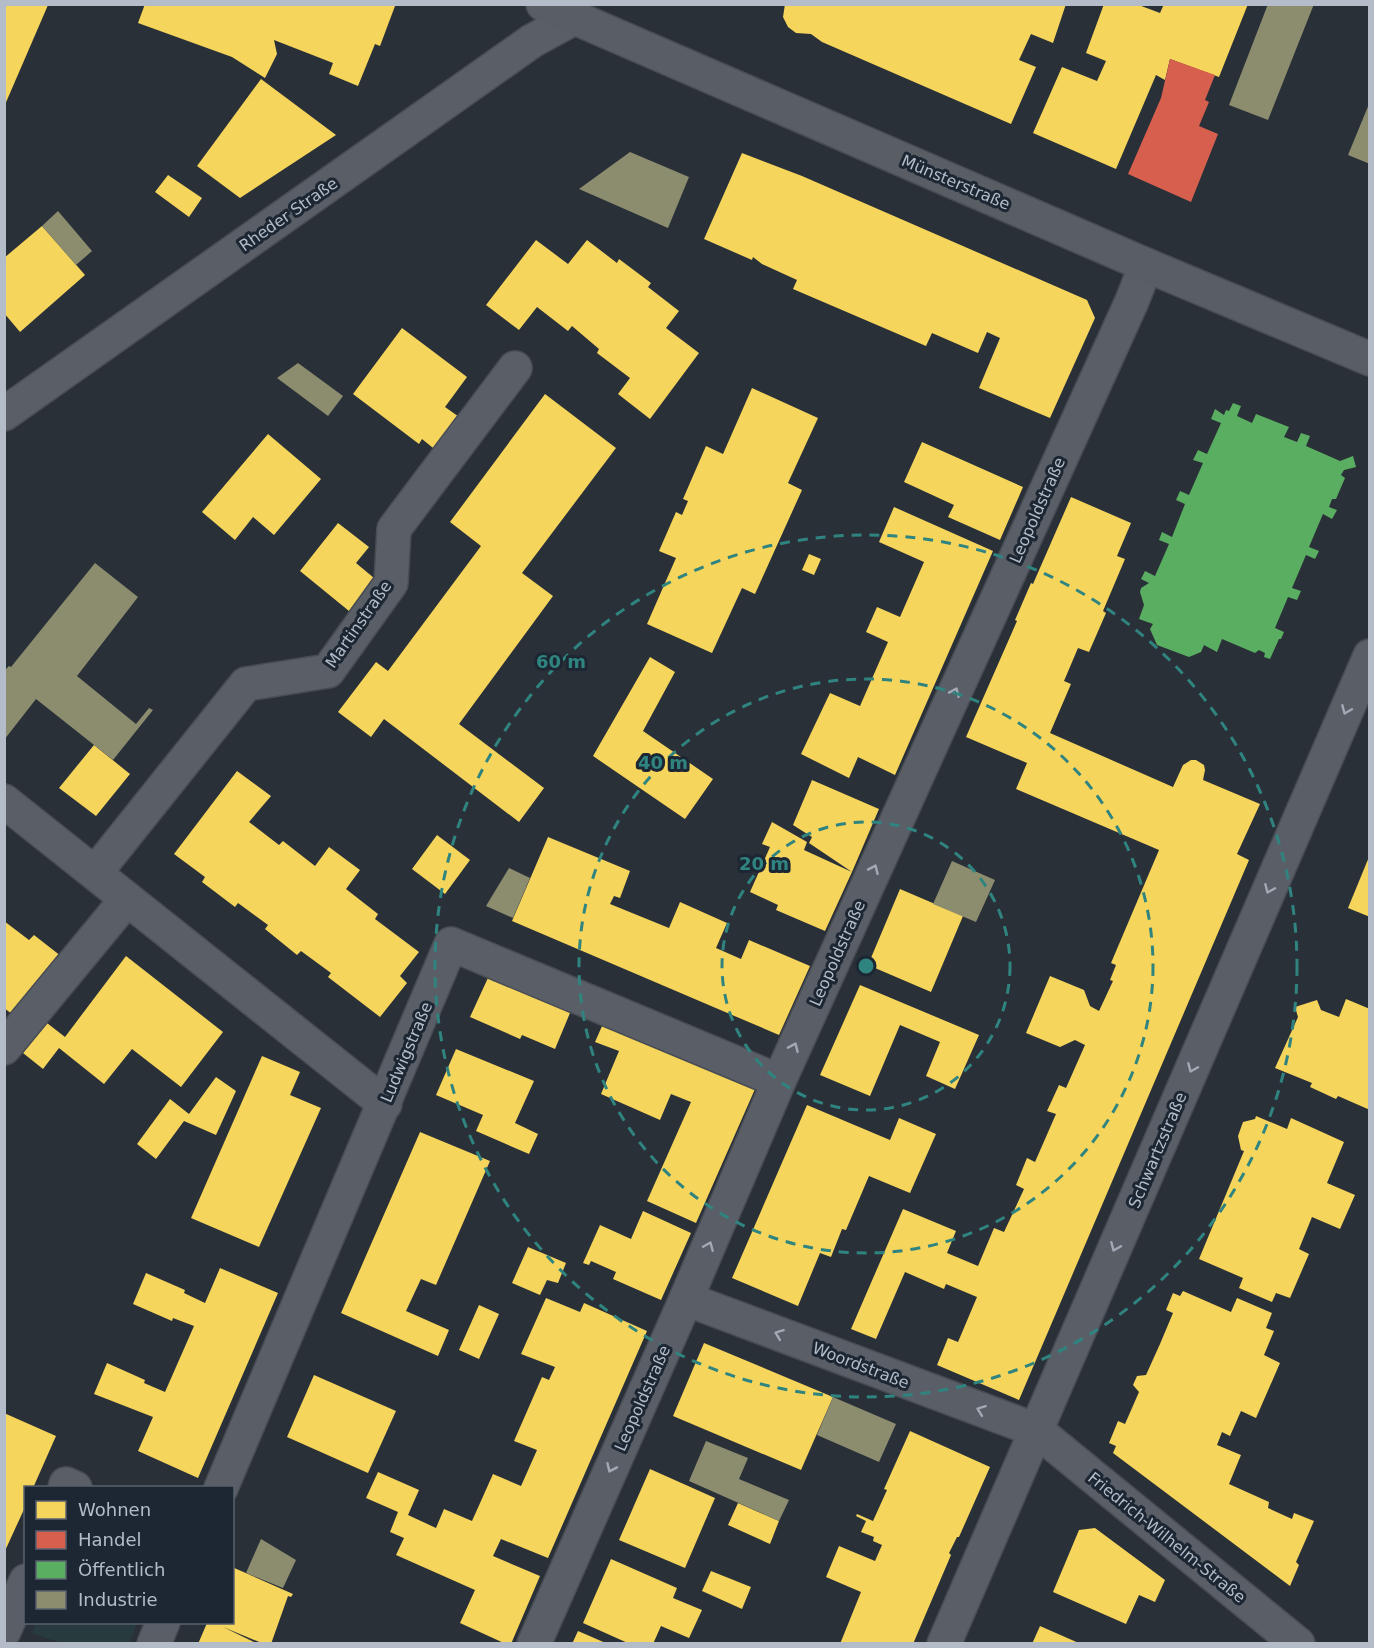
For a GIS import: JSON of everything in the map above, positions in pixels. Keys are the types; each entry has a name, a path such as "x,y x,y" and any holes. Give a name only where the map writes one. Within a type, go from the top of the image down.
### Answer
{"main road":[{"name":"Münsterstraße","path":"543,4 1146,265 1370,359"}],"street":[{"name":"Rheder Straße","path":"4,414 532,41 574,18"},
{"name":"Leopoldstraße","path":"534,1644 779,1081 1127,312 1146,265"},
{"name":"Martinstraße","path":"95,873 246,684 328,671 391,583 394,529 515,368"},
{"name":"Schwartzstraße","path":"944,1644 1370,656"},
{"path":"4,801 385,1104"},
{"path":"4,1048 127,899"},
{"name":"Ludwigstraße","path":"222,1486 451,944 779,1081"},
{"name":"Woordstraße","path":"686,1299 1036,1430"},
{"name":"Friedrich-Wilhelm-Straße","path":"1036,1430 1298,1644"},
{"path":"4,1631 24,1586"},
{"path":"154,1644 163,1624"}],"green space":[{"path":"35,1624 137,1624 129,1644 61,1643 32,1633"}],"building: Wohnen":[{"path":"145,4 390,4 395,6 380,46 375,44 358,86 329,74 333,63 274,40 277,54 265,78 232,57 138,23"},
{"path":"785,4 1066,4 1053,43 1031,34 1019,60 1036,67 1011,124 822,42 811,34 796,33 788,27 783,17"},
{"path":"1104,4 1136,4 1160,13 1164,4 1248,4 1219,77 1170,59 1165,80 1156,75 1116,169 1033,133 1062,67 1097,81 1106,61 1086,53"},
{"path":"4,5 48,5 4,107"},
{"path":"261,79 336,135 240,198 197,166"},
{"path":"742,153 802,176 1087,300 1095,318 1050,418 979,388 1000,338 987,332 978,353 932,333 926,346 793,289 797,280 762,264 753,257 752,260 704,239"},
{"path":"168,175 202,198 189,217 155,192"},
{"path":"42,226 85,275 20,332 4,313 4,258"},
{"path":"536,240 568,264 587,240 617,263 619,259 651,283 648,287 679,311 666,328 699,353 650,419 618,394 630,378 597,353 599,349 572,326 568,331 537,307 519,330 486,305"},
{"path":"402,328 467,377 445,407 462,419 438,452 422,439 419,444 353,394"},
{"path":"752,388 818,418 788,483 802,490 755,594 742,588 712,653 647,624 676,558 659,551 676,512 682,515 688,501 683,499 706,446 723,454"},
{"path":"545,394 616,448 522,573 553,596 459,724 544,788 519,822 384,719 371,737 338,712 376,662 388,671 481,546 450,522"},
{"path":"268,434 321,479 274,535 253,517 235,540 202,512"},
{"path":"922,442 1023,487 1000,540 948,517 954,505 904,482"},
{"path":"1071,497 1131,523 1117,556 1125,559 1103,611 1106,613 1089,652 1078,648 1064,681 1071,684 1050,733 1173,787 1183,765 1196,760 1204,765 1203,780 1260,804 1237,854 1249,860 1019,1400 937,1365 948,1338 958,1342 977,1297 946,1284 944,1289 905,1272 876,1339 851,1329 903,1209 956,1231 947,1253 978,1266 994,1228 1004,1232 1024,1189 1016,1185 1027,1158 1035,1162 1056,1114 1047,1111 1059,1085 1066,1088 1085,1045 1075,1040 1060,1047 1026,1033 1050,976 1084,990 1090,1006 1099,1011 1113,981 1110,980 1116,965 1111,963 1159,850 1016,789 1027,763 966,737 1017,621 1015,620 1031,583 1033,584"},
{"path":"894,507 993,551 895,775 858,757 849,778 801,754 830,693 860,706 888,642 866,632 877,607 900,617 924,562 879,542"},
{"path":"338,523 369,547 356,563 374,578 349,611 300,571"},
{"path":"809,554 821,559 814,575 802,570"},
{"path":"650,657 675,672 643,731 713,779 685,819 593,756"},
{"path":"94,745 130,774 96,816 59,788"},
{"path":"237,771 271,796 249,822 279,845 283,841 315,866 329,847 360,870 346,889 378,914 375,919 419,952 400,976 407,983 380,1017 328,977 331,973 301,951 297,955 265,929 268,925 238,903 235,907 202,882 205,877 174,854"},
{"path":"812,780 879,809 852,872 809,843 812,837 793,825"},
{"path":"772,822 807,842 804,850 852,872 825,931 776,910 778,905 750,892 770,847 762,844"},
{"path":"437,835 470,860 445,894 412,869"},
{"path":"548,837 630,871 620,898 614,896 610,904 669,928 680,902 727,923 716,948 741,959 749,940 810,966 779,1035 512,921"},
{"path":"1370,857 1370,917 1348,908"},
{"path":"900,889 963,916 931,992 868,965"},
{"path":"4,921 29,940 34,935 66,960 20,1020 4,1008"},
{"path":"126,956 223,1032 181,1087 132,1049 104,1084 59,1048 43,1069 23,1053 47,1023 65,1037"},
{"path":"493,967 575,1001 555,1049 522,1035 520,1039 470,1017"},
{"path":"860,985 979,1035 955,1089 926,1076 940,1042 900,1025 870,1096 820,1075"},
{"path":"1346,999 1370,1009 1370,1110 1338,1096 1336,1099 1310,1087 1312,1083 1275,1068 1298,1017 1295,1007 1317,1000 1321,1010 1339,1017"},
{"path":"606,1017 759,1080 696,1223 647,1201 691,1102 671,1094 660,1120 601,1094 619,1051 595,1042"},
{"path":"456,1049 534,1081 515,1123 538,1134 529,1154 476,1131 483,1115 436,1095"},
{"path":"262,1056 300,1072 290,1095 321,1108 259,1247 191,1218"},
{"path":"216,1077 236,1091 216,1135 184,1121 156,1159 137,1144 170,1099 189,1114"},
{"path":"807,1105 890,1140 899,1118 936,1134 910,1193 869,1176 846,1230 842,1229 831,1257 820,1253 798,1306 732,1278"},
{"path":"1256,1116 1287,1129 1291,1118 1344,1142 1327,1183 1355,1195 1340,1229 1312,1217 1299,1249 1309,1254 1290,1298 1276,1293 1272,1302 1239,1288 1243,1278 1199,1259 1244,1151 1241,1150 1238,1136 1243,1122 1255,1119"},
{"path":"420,1132 490,1161 436,1285 421,1279 406,1311 449,1330 438,1356 341,1313"},
{"path":"643,1211 691,1233 661,1300 613,1279 616,1272 591,1261 589,1265 583,1263 600,1225 631,1239"},
{"path":"528,1247 566,1263 558,1283 547,1280 540,1295 512,1283"},
{"path":"220,1268 278,1293 198,1478 138,1451 153,1417 94,1394 107,1363 165,1392 194,1326 173,1318 172,1321 133,1304 146,1273 185,1290 184,1293 205,1303"},
{"path":"1183,1291 1231,1312 1237,1298 1272,1313 1266,1328 1274,1331 1264,1355 1280,1363 1256,1418 1241,1411 1230,1436 1222,1432 1217,1445 1241,1455 1229,1484 1269,1502 1268,1508 1292,1519 1294,1513 1314,1521 1296,1562 1299,1565 1290,1586 1113,1453 1116,1446 1109,1443 1118,1421 1125,1424 1139,1392 1133,1385 1137,1376 1146,1375 1160,1344 1173,1313 1166,1310 1173,1293 1180,1296"},
{"path":"546,1298 580,1312 584,1303 647,1331 548,1558 501,1539 493,1556 540,1576 511,1644 506,1644 460,1623 475,1590 396,1555 404,1538 390,1532 398,1512 366,1498 378,1472 419,1490 408,1515 436,1528 444,1509 472,1521 493,1474 521,1486 537,1450 514,1441 542,1377 549,1380 555,1367 521,1354"},
{"path":"479,1305 499,1314 479,1359 459,1350"},
{"path":"704,1343 833,1397 801,1470 673,1416"},
{"path":"314,1375 396,1411 368,1473 287,1437"},
{"path":"4,1413 56,1436 34,1486 24,1486 24,1509 4,1553"},
{"path":"910,1431 990,1467 959,1537 949,1553 951,1555 913,1644 840,1644 861,1592 826,1577 839,1546 875,1561 882,1545 873,1541 874,1537 861,1532 866,1521 856,1516 857,1514 873,1521 887,1490 884,1489"},
{"path":"650,1469 715,1498 685,1568 619,1540"},
{"path":"738,1503 779,1521 770,1544 728,1525"},
{"path":"1095,1528 1165,1580 1155,1602 1139,1595 1126,1624 1053,1592 1079,1530"},
{"path":"611,1559 677,1588 673,1598 702,1610 689,1638 661,1626 653,1644 630,1644 583,1623"},
{"path":"234,1568 293,1594 291,1597 288,1596 271,1644 264,1644 223,1627 258,1644 198,1644 207,1624 234,1624"},
{"path":"711,1571 751,1587 742,1609 702,1591"},
{"path":"1040,1626 1081,1644 1032,1644"},
{"path":"578,1631 608,1644 572,1644"}],"building: Handel":[{"path":"1170,59 1215,75 1205,100 1209,102 1199,126 1218,134 1191,202 1128,174 1161,98"}],"building: Öffentlich":[{"path":"1233,403 1241,406 1237,416 1252,423 1256,414 1289,427 1284,437 1297,442 1301,433 1310,436 1306,446 1340,461 1353,456 1356,467 1344,470 1341,475 1345,478 1336,499 1332,499 1329,507 1337,510 1332,519 1323,514 1309,547 1319,551 1315,559 1306,555 1292,588 1301,591 1297,600 1288,597 1275,628 1284,632 1270,659 1264,657 1265,653 1259,650 1255,653 1222,639 1217,652 1204,645 1201,652 1189,657 1157,645 1150,629 1153,624 1139,619 1144,605 1141,588 1149,583 1141,579 1145,571 1155,576 1169,544 1159,540 1162,532 1172,537 1185,504 1176,500 1180,491 1189,495 1203,463 1193,460 1198,450 1207,454 1221,423 1211,419 1215,409 1224,415"}],"building: Industrie":[{"path":"1268,4 1314,4 1268,120 1229,105"},
{"path":"1370,104 1370,164 1348,155"},
{"path":"630,152 689,177 668,228 579,189"},
{"path":"58,211 92,251 76,265 42,226"},
{"path":"298,363 343,396 328,416 277,378"},
{"path":"95,563 138,597 77,676 136,724 149,708 153,710 113,760 36,699 4,740 4,671 9,666 11,667"},
{"path":"952,861 995,880 976,922 933,904"},
{"path":"509,868 530,878 513,918 486,906"},
{"path":"833,1397 896,1424 879,1462 817,1435"},
{"path":"706,1441 748,1458 739,1479 789,1500 779,1521 689,1481"},
{"path":"261,1539 296,1560 283,1588 246,1573"}]}
